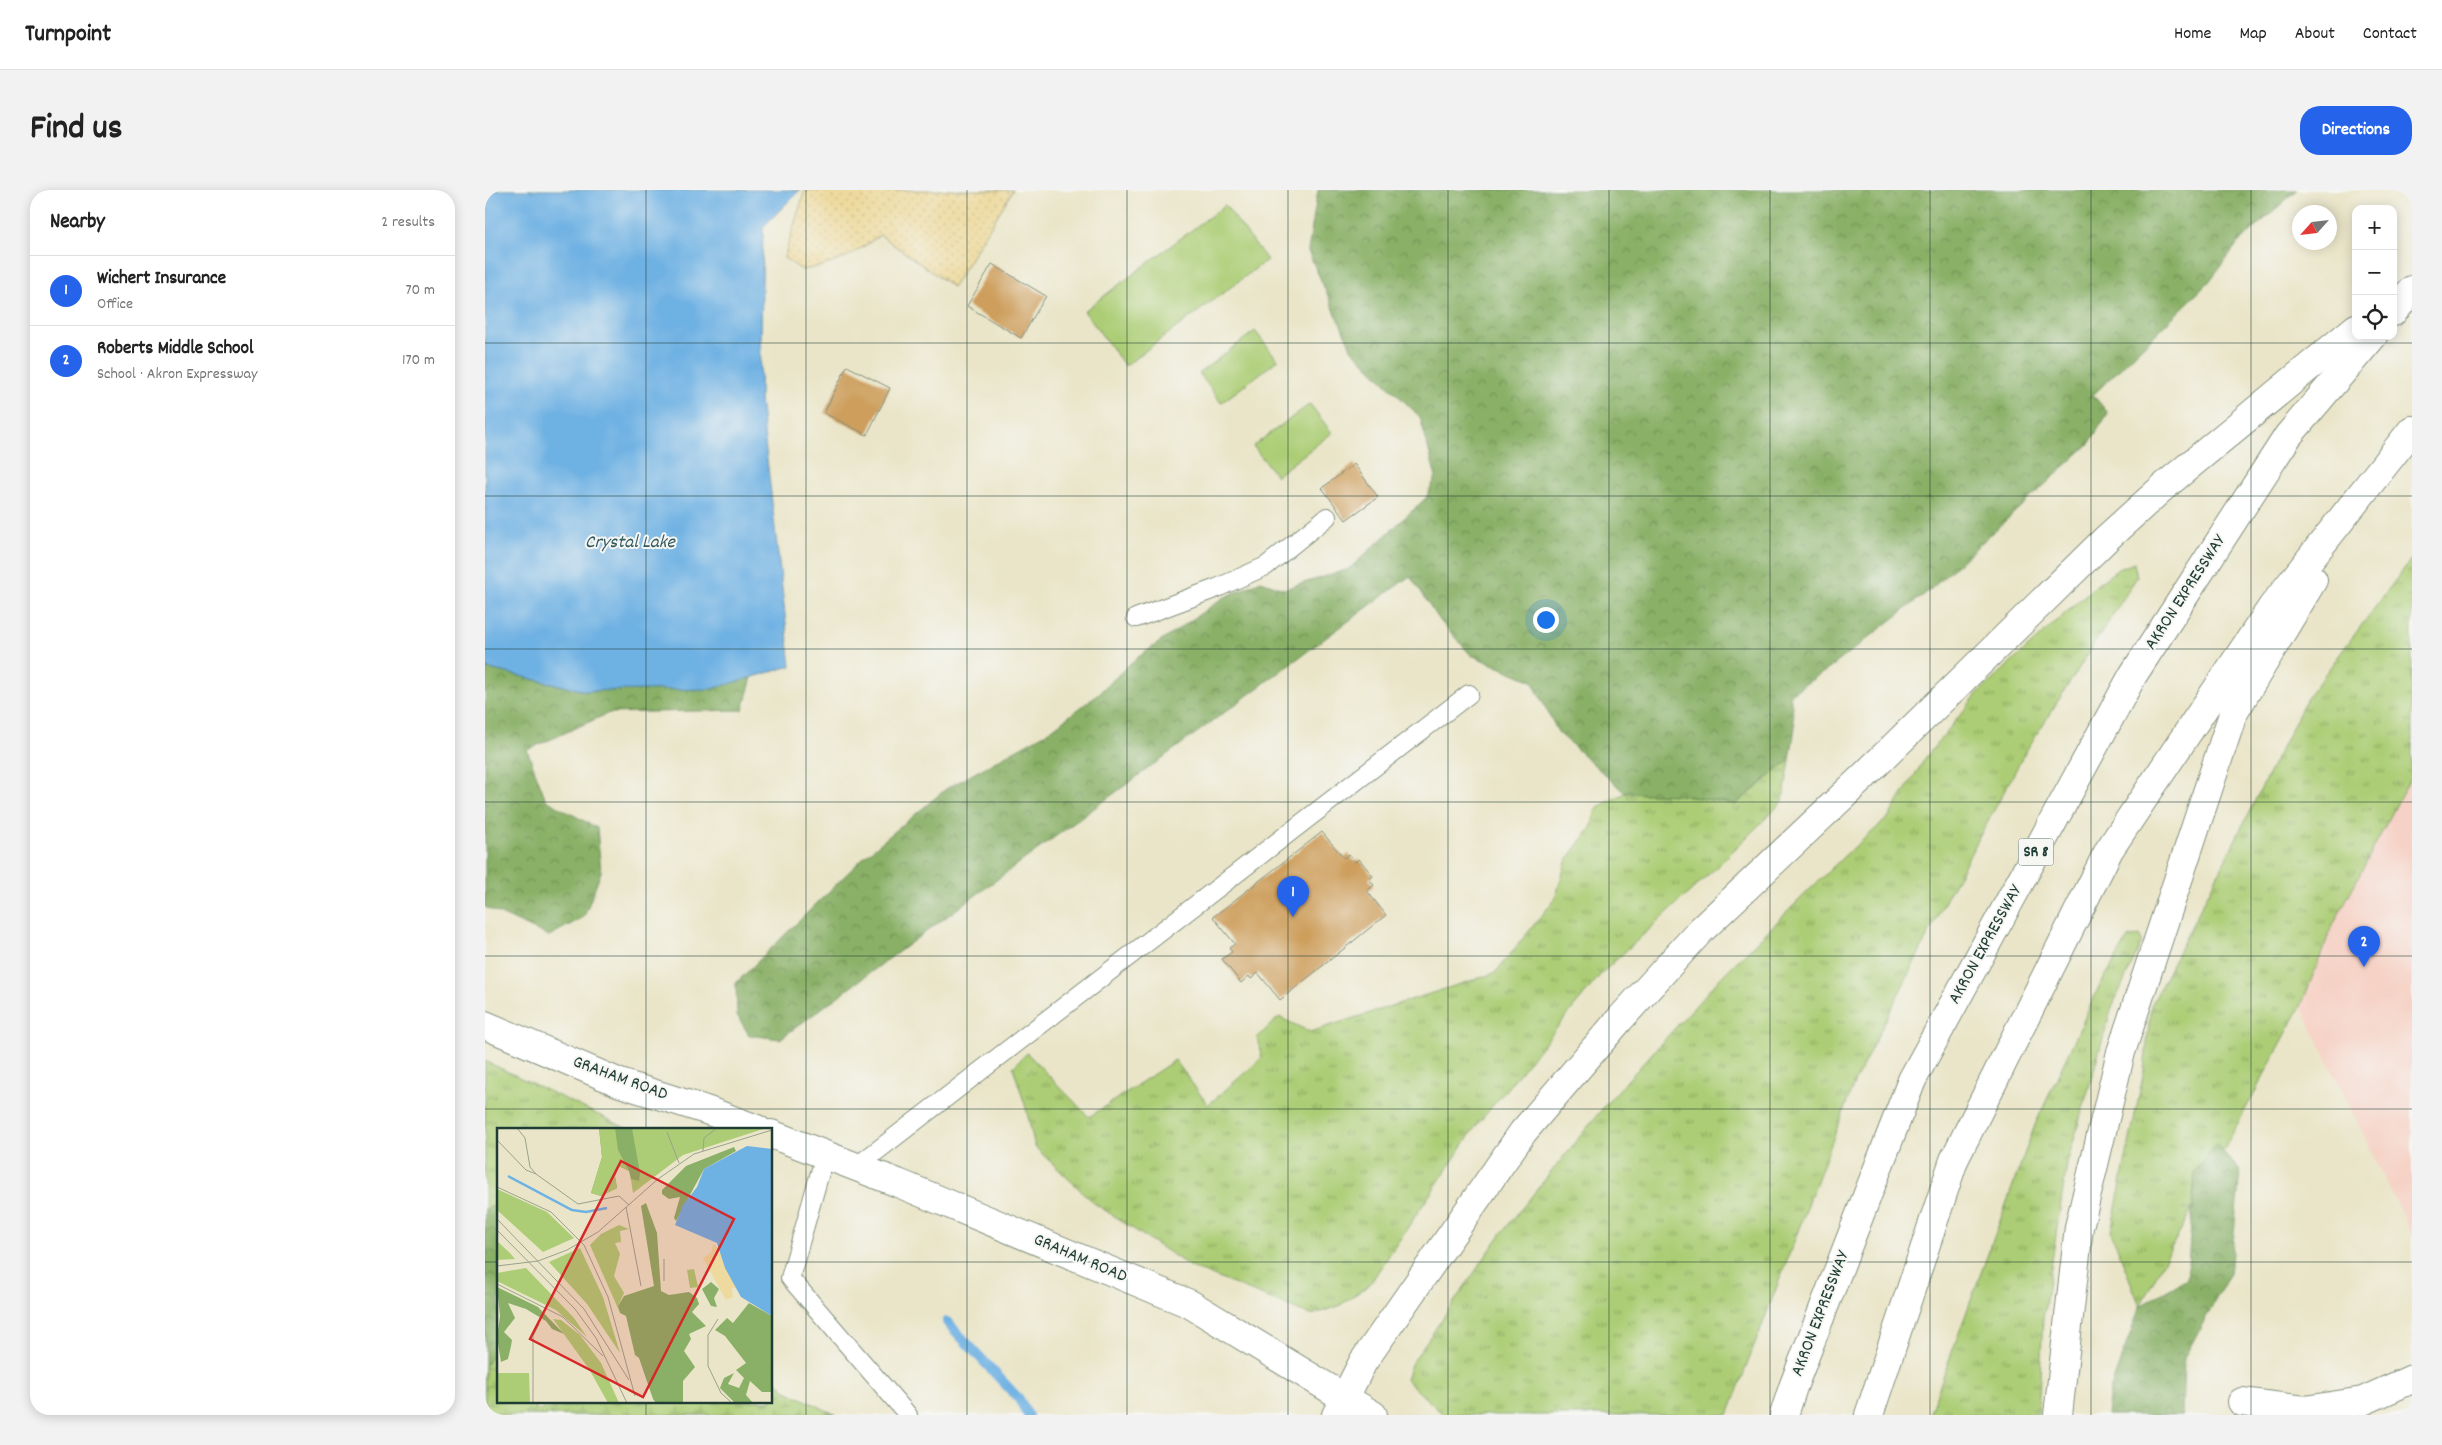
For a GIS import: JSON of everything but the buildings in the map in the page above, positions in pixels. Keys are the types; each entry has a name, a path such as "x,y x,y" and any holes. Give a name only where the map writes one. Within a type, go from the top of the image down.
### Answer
{"main road":[{"path":"2397,295 2412,282"},
{"path":"2397,307 2412,290"},
{"path":"1341,1406 1363,1362 1523,1132 1620,1019 1701,930 1863,777 2107,538 2161,489 2352,331"},
{"name":"AKRON EXPRESSWAY","path":"1784,1415 1793,1387 1912,1080 2133,675 2288,436 2370,340"},
{"path":"1869,1415 1954,1160 2109,850 2272,607 2409,433"},
{"path":"2058,1415 2079,1227 2121,1052 2233,714 2286,622 2409,433"},
{"name":"GRAHAM ROAD","path":"485,1024 620,1083 707,1110 754,1128"},
{"name":"GRAHAM ROAD","path":"773,1135 1191,1304 1341,1406 1373,1415"},
{"path":"2242,1402 2305,1410 2363,1401 2412,1379"}],"lane":[{"path":"1136,618 1217,588 1266,566 1327,517"},
{"path":"856,1167 1469,694"},
{"path":"825,1155 790,1278 908,1415"}],"shaded area":[{"path":"2412,775 2412,1235 2301,1006 2331,929"}],"green space":[{"path":"1318,190 2297,190 2238,243 2208,283 2093,395 2108,413 2089,444 1930,590 1830,668 1790,694 1795,727 1790,760 1736,804 1680,795 1625,793 1558,732 1532,681 1471,655 1441,622 1410,576 780,1039 749,1035 737,1015 736,983 865,856 946,789 1048,732 1096,696 1134,660 1223,598 1261,581 1284,589 1349,569 1426,498 1436,477 1420,417 1352,350 1308,251"},
{"path":"1225,205 1267,260 1125,366 1084,311"},
{"path":"1255,331 1278,360 1221,403 1199,373"},
{"path":"1310,404 1332,433 1276,476 1253,446"},
{"path":"2412,558 2412,775 2331,929 2301,1006 2140,1306 2111,1232 2144,1071 2151,1006 2307,698"},
{"path":"2134,563 2137,577 2026,751 1947,897 1855,1081 1728,1415 1444,1415 1406,1380 1411,1364 1501,1234 1607,1103 1725,973 1842,858 1888,818 1926,757 1978,693 2095,586 2118,569"},
{"path":"485,668 585,691 752,677 743,710 609,713 527,750 546,800 597,828 601,872 584,917 549,936 485,907"},
{"path":"1790,760 1783,801 1721,863 1602,973 1476,1126 1369,1285 1339,1306 1311,1315 1191,1267 1094,1203 1035,1147 1026,1108 1013,1067 1027,1053 1089,1117 1175,1060 1208,1105 1262,1058 1257,1038 1279,1017 1310,1032 1495,973 1555,899 1566,862 1592,826 1596,808 1625,793 1680,795 1736,804"},
{"path":"2140,935 2142,942 2112,1007 2067,1164 2043,1319 2038,1415 1929,1415 2035,1125 2098,989 2128,938"},
{"path":"485,1061 626,1128 497,1128 497,1317 485,1326"},
{"path":"2216,1144 2240,1171 2230,1273 2184,1358 2182,1415 2107,1415 2110,1390 2140,1306 2187,1279 2195,1171"},
{"path":"497,1203 497,1402 535,1402 535,1410 613,1402 773,1402 773,1377 786,1391 836,1415 485,1415 485,1210"},
{"path":"497,1350 497,1402 535,1402 535,1410 613,1402 773,1402 773,1377 786,1391 836,1415 485,1415 485,1366"}],"sand":[{"path":"805,190 1013,190 953,287 880,235 844,258 825,265 802,270 784,258"}],"water":[{"name":"Crystal Lake","path":"485,190 800,190 763,227 760,399 791,666 712,689 585,691 485,668"}],"waterway":[{"path":"947,1322 1019,1399 1028,1415"}],"place":[{"name":"Wichert Insurance","path":"1293,917"},
{"name":"Roberts Middle School","path":"2364,967"}]}
